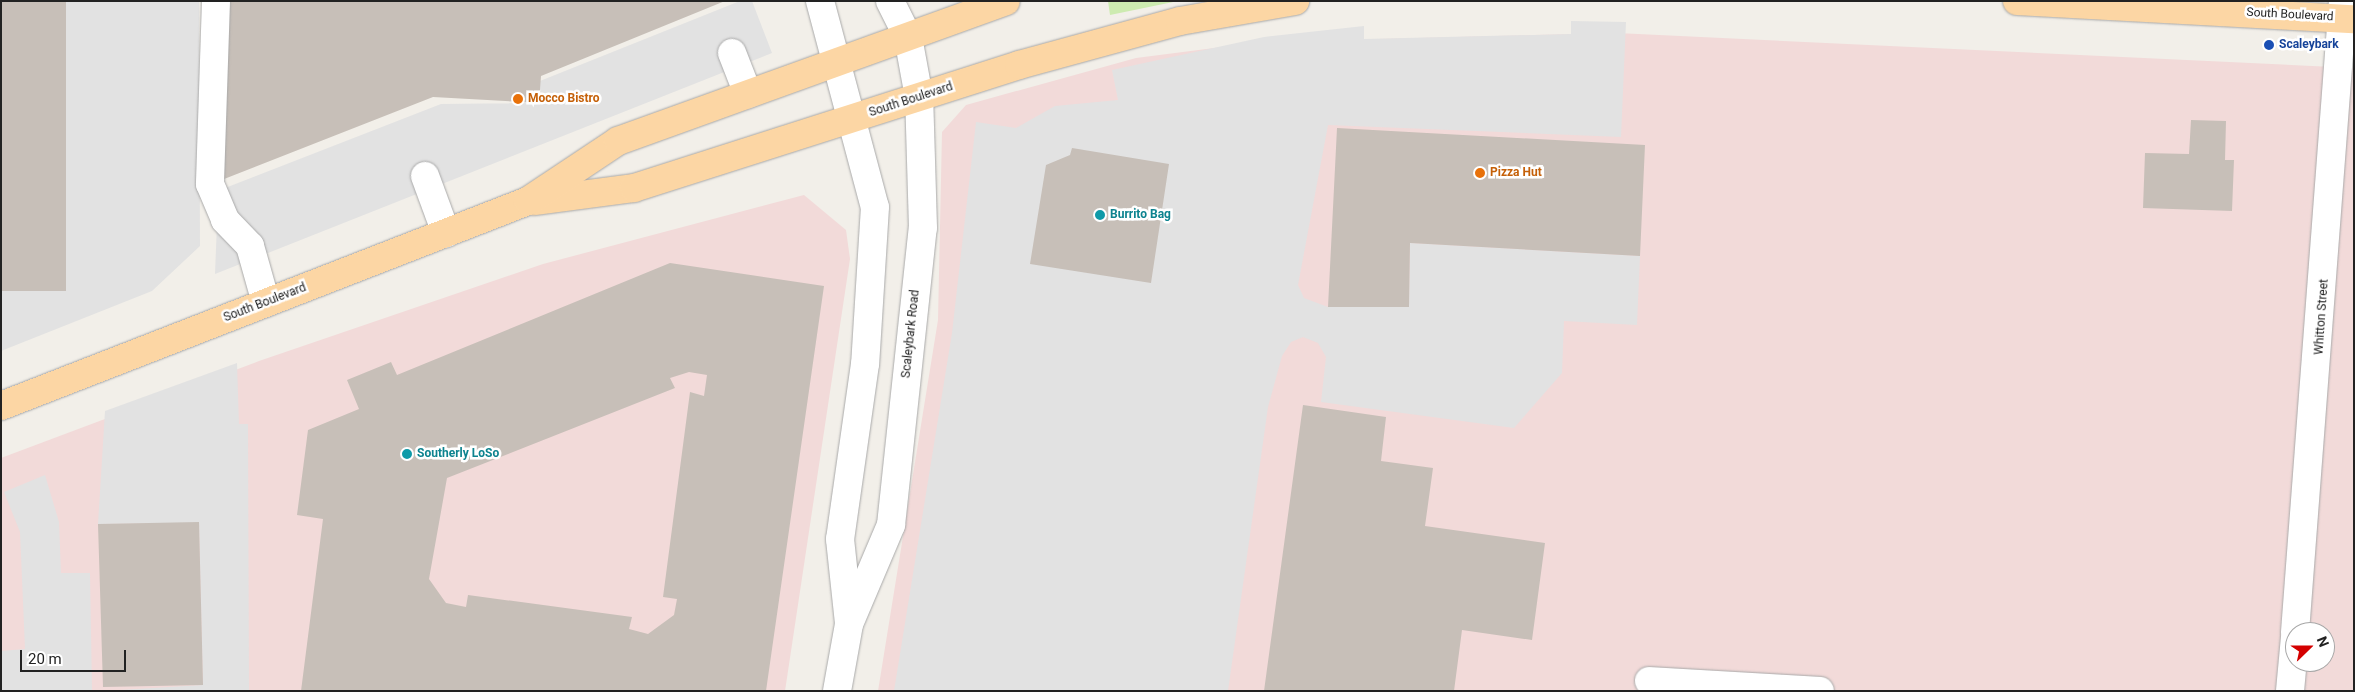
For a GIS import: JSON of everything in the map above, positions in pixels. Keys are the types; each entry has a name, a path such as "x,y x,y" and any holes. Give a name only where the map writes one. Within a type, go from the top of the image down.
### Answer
{"main road":[{"name":"South Boulevard","path":"1,406 567,186 618,141 1006,1"},
{"name":"South Boulevard","path":"567,186 634,188 919,97 1180,21 1295,1"},
{"name":"South Boulevard","path":"2017,1 2346,13"}],"street":[{"path":"216,1 210,184 225,220 250,246 266,303"},
{"name":"Scaleybark Road","path":"820,1 840,61 875,207 866,364 840,539 849,624"},
{"name":"Scaleybark Road","path":"837,691 849,624 891,525 923,228 919,97 908,37 890,1"},
{"name":"Whitton Street","path":"2297,622 2346,13"},
{"path":"732,53 748,94"},
{"path":"424,176 446,233"},
{"path":"2290,691 2292,672"},
{"path":"1649,681 1803,690"}],"shaded area":[{"path":"66,1 199,1 200,246 152,291 1,351 1,291 66,291"},
{"path":"740,1 752,1 772,53 215,274 217,223 207,195 441,104 539,103 540,81"},
{"path":"1571,21 1626,22 1621,137 1328,125 1298,285 1304,298 1328,307 1409,307 1410,243 1640,256 1637,325 1564,321 1562,373 1514,428 1321,402 1326,357 1318,343 1303,337 1291,342 1282,356 1268,407 1228,691 894,691 952,333 976,122 1016,128 1055,106 1118,100 1112,70 1264,37 1364,26 1364,39 1571,34"},
{"path":"1617,33 2354,68 2354,691 878,691 938,320 942,132 966,105 1136,58 1261,42"},
{"path":"804,195 846,230 850,259 785,691 1,691 1,458 259,361 543,264"},
{"path":"237,363 239,424 248,424 249,691 103,691 203,685 199,523 98,524 105,411"},
{"path":"45,475 59,522 61,573 90,573 92,691 1,691 1,651 25,649 20,532 4,492"}],"green space":[{"path":"1108,1 1178,1 1110,15"}],"building":[{"path":"1,1 66,1 66,291 1,291"},
{"path":"227,1 725,1 541,76 539,103 433,97 219,181"},
{"path":"2191,120 2226,121 2225,160 2234,160 2232,211 2143,208 2145,153 2189,154"},
{"path":"1337,128 1645,145 1640,256 1410,243 1409,307 1328,307"},
{"name":"Burrito Bag","path":"1072,148 1169,164 1151,283 1030,264 1046,165 1070,155"},
{"name":"Southerly LoSo","path":"670,263 824,286 766,691 301,691 323,519 297,515 308,430 359,409 347,380 391,362 397,375","holes":["689,372 707,375 704,396 690,392 663,597 677,599 674,615 648,634 629,629 632,617 468,595 466,607 446,603 429,579 447,478 675,388 670,378"]},
{"path":"1303,405 1386,417 1381,461 1433,468 1425,526 1545,543 1532,640 1462,630 1454,691 1264,691"},
{"path":"199,522 203,685 103,687 98,524"}],"place":[{"name":"Scaleybark","path":"2269,45"},
{"name":"Mocco Bistro","path":"518,99"},
{"name":"Pizza Hut","path":"1480,173"},
{"name":"Burrito Bag","path":"1100,215"},
{"name":"Southerly LoSo","path":"407,454"}]}
